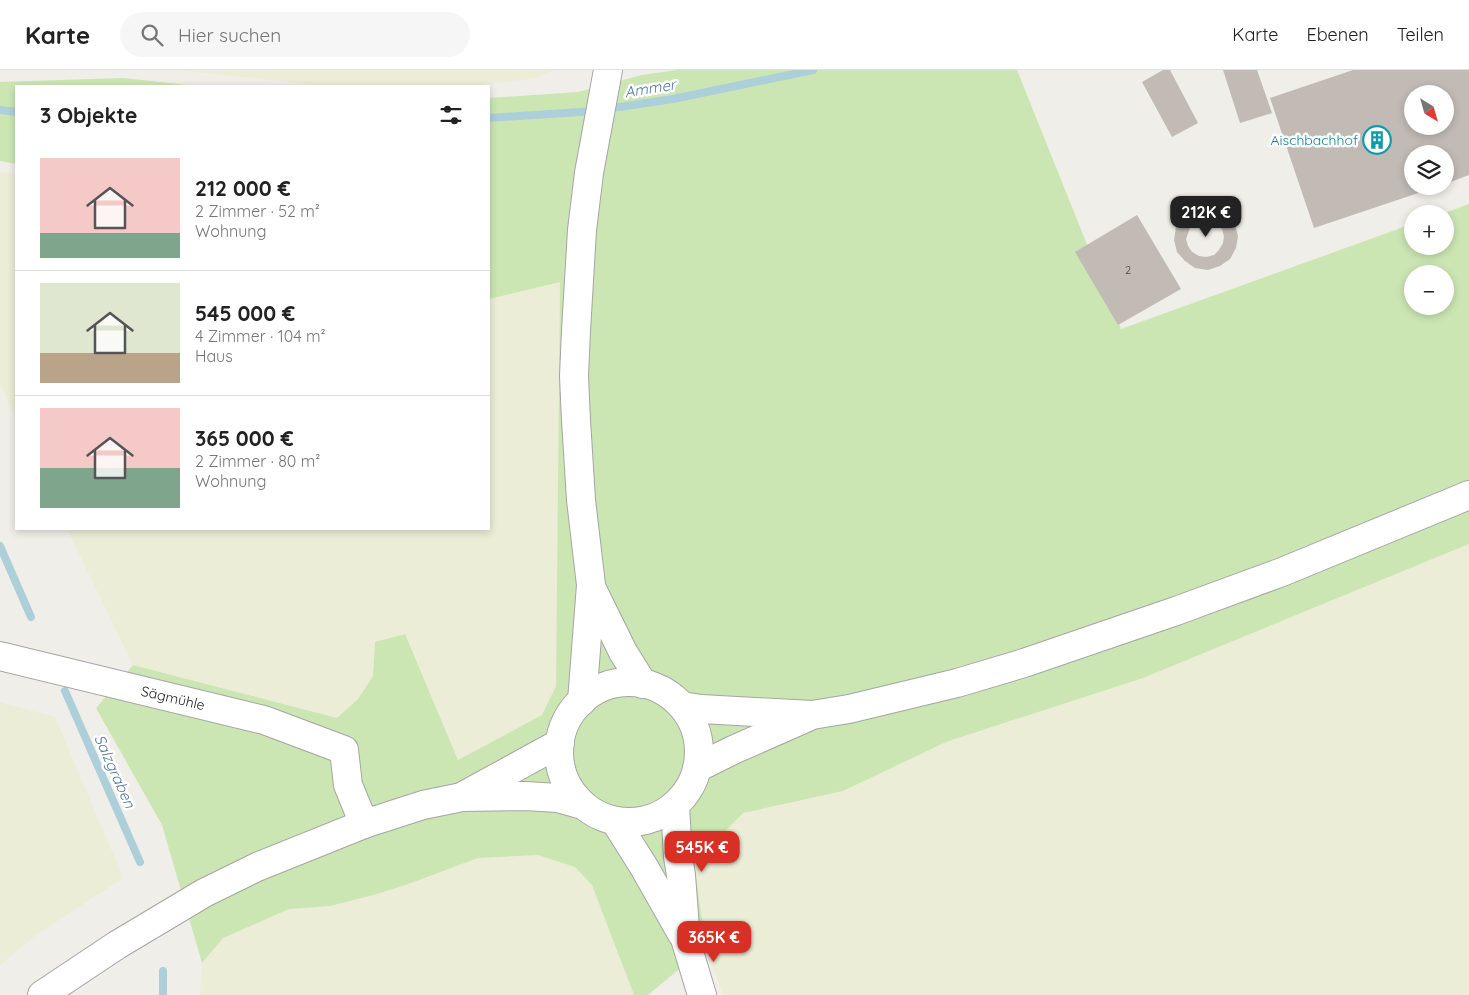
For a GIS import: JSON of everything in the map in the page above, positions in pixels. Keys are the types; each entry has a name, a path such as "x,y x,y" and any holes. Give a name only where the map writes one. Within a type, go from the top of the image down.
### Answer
{"street":[{"path":"582,701 591,585 578,463 574,376 582,230 589,173 608,70"},
{"path":"682,706 701,709 812,715 857,707 957,683 1091,641 1282,572 1469,495"},
{"path":"591,585 619,644 643,684"},
{"name":"Sägmühle","path":"0,656 264,720 344,750 348,785 364,824"},
{"path":"42,995 117,945 204,893 257,867 364,824 423,805 462,797 525,796 558,798 583,805 615,821 641,821 665,812 675,805 689,788 698,768 698,741 692,723 682,706 658,688 630,682 604,687 582,701 567,720 560,743 560,754 564,776 574,796 583,805"},
{"path":"698,768 733,750 812,715"},
{"path":"462,797 529,762 560,743"},
{"path":"675,805 686,942"},
{"path":"615,821 644,867 686,942 702,995"}],"green space":[{"path":"177,70 554,70 537,78 478,85 316,85"},
{"path":"677,70 1017,70 1121,329 1404,227 1404,255 1454,255 1454,210 1469,204 1469,544 1143,678 946,742 843,791 743,813 694,863 706,947 648,995 634,995 592,885 575,867 538,855 478,858 377,894 330,906 289,909 223,938 202,963 162,825 96,708 133,665 337,718 358,699 373,676 375,642 405,634 458,760 542,715 556,686 560,282 490,299 490,98 578,92 642,75"},
{"path":"123,78 187,85 15,85 15,164 0,161 0,82"},
{"path":"0,172 15,174 15,417 0,383"},
{"path":"560,281 556,686 542,715 458,760 405,634 375,642 373,676 358,699 337,718 133,665 67,530 490,530 490,299"},
{"path":"1469,544 1469,995 723,995 706,947 694,863 743,813 843,791 946,742 1143,678"},
{"path":"0,702 55,717 123,878 36,935 0,965"},
{"path":"538,855 575,867 592,885 634,995 200,995 202,963 223,938 289,909 330,906 377,894 478,858"}],"building":[{"path":"1163,70 1170,70 1198,123 1172,137 1142,82"},
{"path":"1223,70 1257,70 1272,113 1240,123"},
{"name":"Aischbachhof","path":"1353,70 1469,70 1469,175 1454,181 1454,145 1404,145 1404,195 1412,195 1314,228 1270,98"},
{"path":"1204,206 1216,207 1227,213 1235,224 1238,236 1236,248 1230,259 1220,266 1208,270 1195,268 1177,252 1174,240 1176,227 1182,217 1192,209","holes":["1204,218 1217,223 1222,229 1224,237 1219,250 1214,255 1206,257 1192,252 1186,239 1191,225"]},
{"path":"1137,215 1181,289 1118,325 1075,252"}],"waterway":[{"name":"Ammer","path":"606,109 673,99 813,70"},
{"name":"Ammer","path":"0,110 15,112"},
{"name":"Ammer","path":"490,118 595,111"},
{"name":"Salzgraben","path":"0,546 31,617"},
{"name":"Salzgraben","path":"65,691 140,862"},
{"name":"Salzgraben","path":"163,971 163,995"}],"place":[{"name":"Aischbachhof","path":"1377,140"}]}
